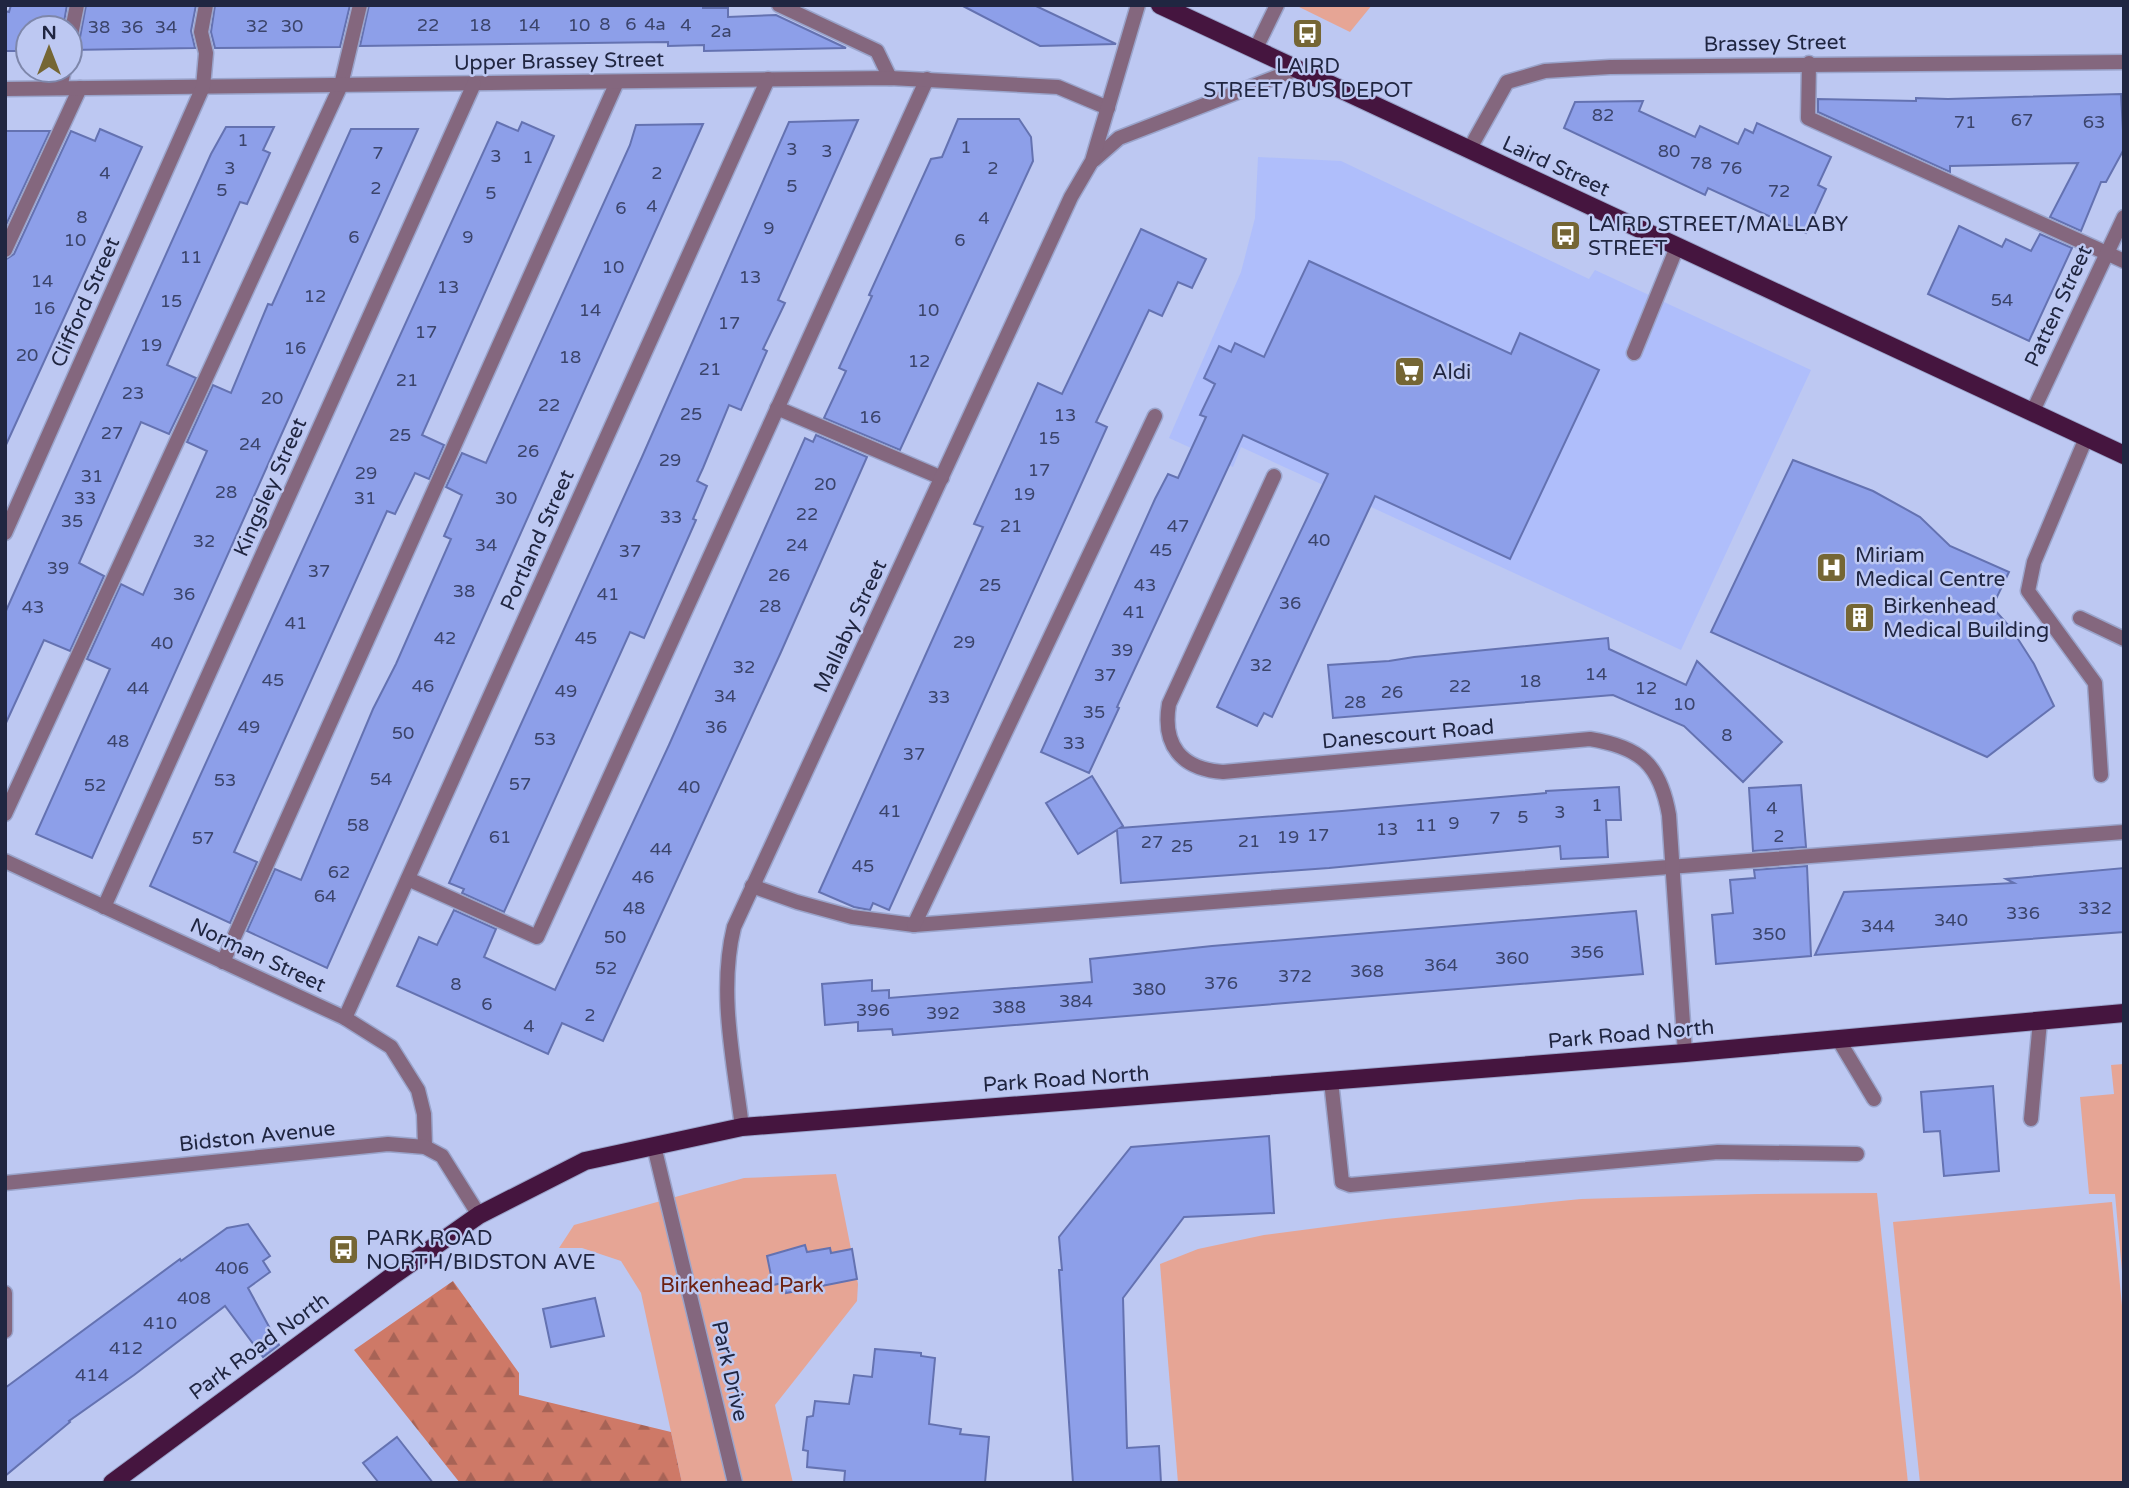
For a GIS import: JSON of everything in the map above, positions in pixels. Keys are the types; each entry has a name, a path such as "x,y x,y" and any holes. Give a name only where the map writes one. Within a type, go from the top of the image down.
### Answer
{"main road":[{"name":"Laird Street","path":"1160,5 2124,455"},
{"name":"Park Road North","path":"112,1483 391,1276 479,1215 585,1161 742,1127 1685,1053 2124,1013"}],"street":[{"name":"Clifford Street","path":"5,533 203,87 206,53 201,33 206,5"},
{"path":"5,814 341,85 360,5"},
{"path":"779,5 877,51 890,78"},
{"name":"Mallaby Street","path":"742,1127 726,983 727,955 734,927 1071,197 1093,161 1138,5"},
{"path":"1255,50 1277,5"},
{"name":"Brassey Street","path":"1469,150 1507,82 1545,71 1809,63 2124,62"},
{"path":"1809,63 1808,118 2124,261"},
{"name":"Mallaby Street","path":"1093,161 1119,138 1297,69"},
{"name":"Upper Brassey Street","path":"5,89 890,78 1058,87 1108,108"},
{"name":"Portland Street","path":"345,1018 768,79"},
{"path":"408,879 537,937 927,79"},
{"path":"223,962 617,82"},
{"name":"Kingsley Street","path":"104,907 474,83"},
{"path":"60,88 61,84"},
{"path":"5,250 79,88"},
{"name":"Patten Street","path":"2032,413 2124,217"},
{"path":"1634,353 1677,247"},
{"path":"777,408 942,478"},
{"path":"914,925 1155,416"},
{"path":"2086,438 2034,562 2028,591 2095,683 2101,775"},
{"name":"Danescourt Road","path":"1273,477 1169,704 1166,720 1169,736 1177,752 1189,763 1205,771 1223,772 1590,739 1635,751 1652,769 1665,794 1669,815 1685,1053"},
{"path":"2080,618 2124,639"},
{"path":"752,886 852,917 914,925 2124,832"},
{"name":"Norman Street","path":"5,861 345,1018 391,1047 418,1090 424,1114 425,1147"},
{"path":"2031,1119 2040,1021"},
{"path":"1838,1039 1874,1098"},
{"path":"1331,1081 1342,1182 1350,1185 1718,1152 1857,1154"},
{"name":"Bidston Avenue","path":"5,1183 388,1144 425,1147"},
{"name":"Park Drive","path":"654,1146 735,1483"},
{"path":"425,1147 442,1156 479,1215"},
{"path":"5,1293 5,1331"}],"shaded area":[{"path":"1258,157 1341,161 1589,279 1595,270 1811,370 1681,650 1241,447 1233,467 1169,438 1241,272 1255,218"}],"green space":[{"path":"1295,5 1372,5 1350,32"},
{"path":"2124,1064 2124,1293 2115,1194 2089,1194 2080,1097 2114,1094 2111,1065"},
{"name":"Birkenhead Park","path":"836,1174 858,1284 857,1301 775,1405 793,1483 682,1483 641,1293 621,1261 582,1248 559,1248 574,1225 744,1178"},
{"path":"1877,1193 1908,1483 1178,1483 1160,1264 1198,1249 1264,1235 1386,1219 1581,1199"},
{"path":"2112,1202 2124,1327 2124,1483 1920,1483 1893,1222"},
{"path":"453,1281 519,1373 519,1395 671,1432 682,1483 460,1483 354,1350"}],"building":[{"path":"11,5 67,5 65,14 14,14 14,51 5,51 5,11 9,12"},
{"path":"86,5 196,5 191,31 195,48 84,50"},
{"path":"215,5 350,5 340,47 215,48 211,32"},
{"path":"369,5 703,5 703,8 728,8 728,17 776,15 846,48 704,51 704,45 668,46 668,42 360,46"},
{"path":"961,5 1034,5 1116,44 1040,46"},
{"path":"2121,94 2124,149 2106,182 2101,182 2081,231 2050,217 2078,163 1950,166 1950,172 1818,112 1818,99 1916,101 1916,98"},
{"path":"1643,101 1639,111 1695,137 1700,126 1738,144 1745,129 1753,133 1757,123 1831,157 1818,185 1826,189 1806,233 1708,188 1705,195 1564,128 1575,102"},
{"path":"958,119 1019,119 1031,137 1033,161 900,450 824,418 846,371 839,368 872,296 869,295 931,159 942,157"},
{"path":"858,120 778,300 785,303 763,349 767,351 741,410 729,405 697,481 707,486 693,519 696,520 644,638 630,632 504,912 462,893 464,889 449,883 642,457 789,122"},
{"path":"497,122 518,131 522,122 554,136 422,435 444,445 429,479 415,473 395,514 387,511 234,852 257,862 230,923 150,886"},
{"path":"703,124 327,968 247,931 275,869 301,880 373,709 396,664 451,539 444,536 462,495 446,487 462,453 486,463 630,145 636,125"},
{"path":"226,127 274,127 263,150 270,153 247,204 240,202 167,365 196,378 169,434 141,422 79,563 104,576 70,651 44,640 5,725 5,613 211,154"},
{"path":"100,129 142,147 5,447 5,260 14,254 71,131 95,141"},
{"path":"351,129 418,129 92,858 36,834 110,669 87,659 121,584 143,595 207,451 187,442 213,385 231,393 268,304 272,305"},
{"path":"5,131 50,131 5,227"},
{"path":"1959,226 2002,247 2006,239 2031,251 2040,234 2072,248 2029,341 1928,294"},
{"path":"1141,229 1206,259 1192,288 1178,282 1162,316 1149,310 1096,422 1107,427 889,910 873,903 870,910 854,907 819,892 983,527 974,524 1038,383 1062,394"},
{"path":"1309,261 1511,354 1520,333 1599,370 1510,559 1375,496 1272,717 1264,713 1257,726 1217,707 1328,474 1243,435 1089,773 1041,752 1155,499 1168,474 1178,478 1206,417 1200,415 1215,384 1204,378 1219,346 1231,352 1235,343 1264,357"},
{"path":"816,435 867,457 603,1041 562,1023 548,1054 397,986 419,937 437,945 454,910 496,929 484,957 555,990 669,745 805,438 813,442"},
{"name":"Birkenhead Medical Building","path":"1793,460 1873,491 1920,517 1950,546 2009,572 1992,607 2011,628 2034,664 2054,706 1987,757 1711,632"},
{"path":"1608,638 1609,649 1686,685 1697,661 1782,742 1743,782 1684,726 1613,695 1333,718 1328,665"},
{"path":"1092,776 1123,826 1120,828 1619,787 1621,820 1606,820 1608,857 1561,859 1560,846 1329,868 1121,883 1117,830 1078,854 1046,803"},
{"path":"1801,785 1806,847 1753,851 1749,788"},
{"path":"1807,866 1811,956 1716,964 1712,915 1733,913 1730,880 1755,878 1754,870"},
{"path":"2124,868 2124,932 1815,955 1844,892 2014,883 2006,879"},
{"path":"1636,911 1643,974 893,1035 892,1029 858,1031 858,1022 825,1025 822,984 872,980 872,991 889,990 889,998 1092,982 1090,959 1212,946"},
{"path":"1993,1086 1999,1171 1944,1176 1940,1131 1924,1132 1921,1092"},
{"path":"1269,1136 1274,1213 1184,1217 1123,1298 1127,1448 1159,1446 1161,1483 1073,1483 1059,1237 1131,1147"},
{"path":"248,1224 270,1256 263,1261 270,1272 248,1288 279,1345 263,1357 225,1306 69,1421 5,1476 5,1388 180,1259 181,1261 227,1228"},
{"path":"805,1245 807,1252 830,1248 831,1253 852,1249 857,1279 786,1293 783,1283 773,1285 767,1256"},
{"path":"595,1298 604,1336 551,1347 543,1309"},
{"path":"875,1349 921,1353 921,1356 935,1358 929,1424 961,1429 960,1434 989,1437 985,1483 844,1483 845,1471 807,1467 808,1451 803,1450 807,1417 813,1416 815,1401 849,1404 854,1375 872,1377"},
{"path":"397,1437 433,1483 379,1483 363,1463"}],"place":[{"name":"LAIRD STREET/BUS DEPOT","path":"1308,34"},
{"name":"LAIRD STREET/MALLABY STREET","path":"1565,236"},
{"name":"Aldi","path":"1409,372"},
{"name":"Miriam Medical Centre","path":"1832,567"},
{"name":"Birkenhead Medical Building","path":"1860,618"},
{"name":"PARK ROAD NORTH/BIDSTON AVE","path":"343,1250"}]}
